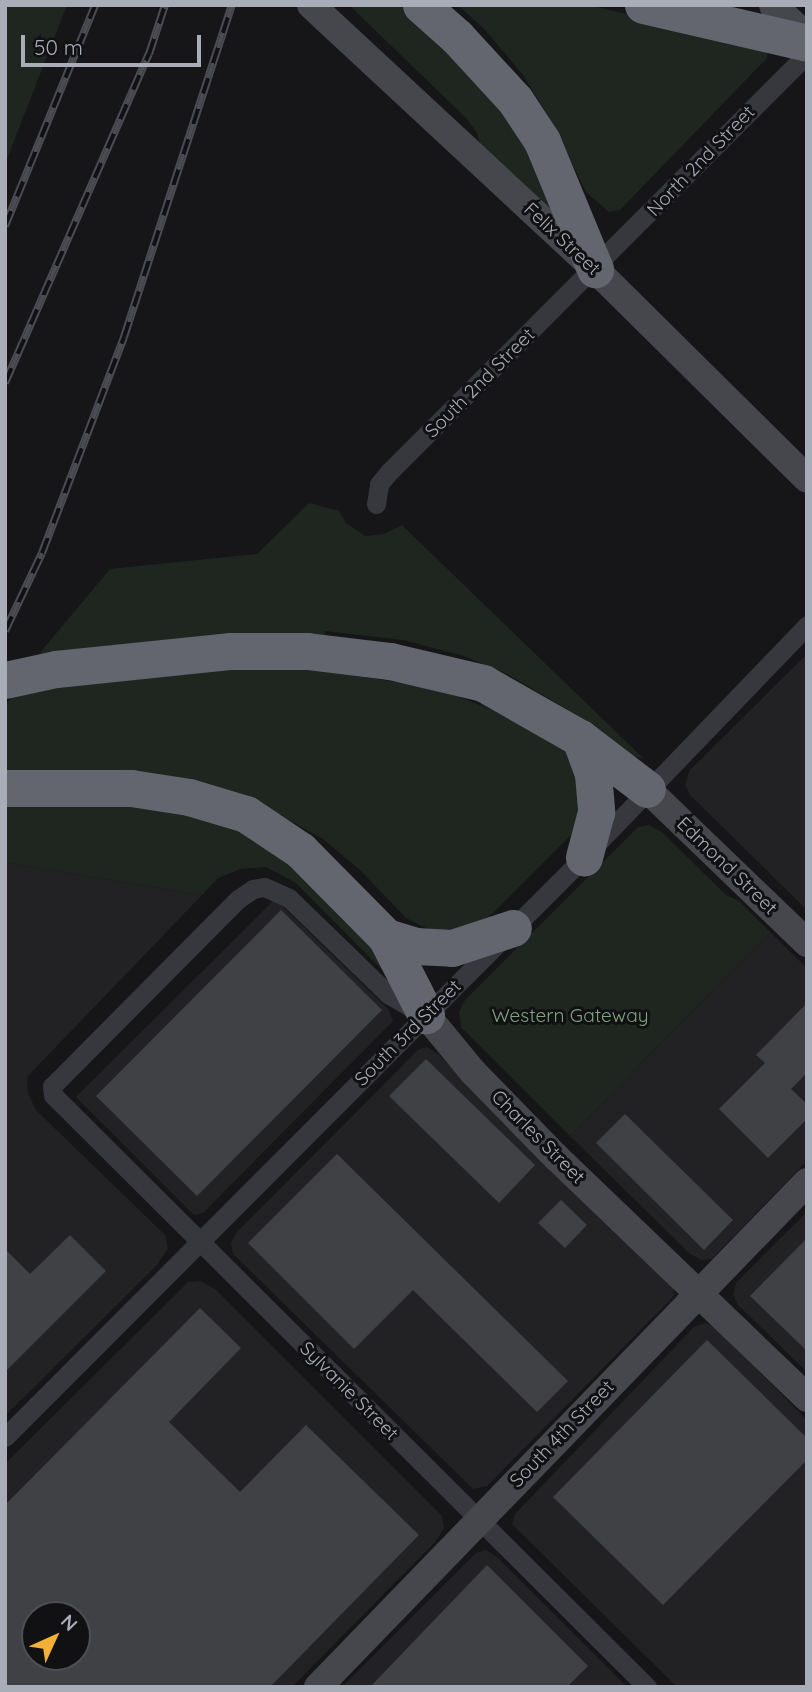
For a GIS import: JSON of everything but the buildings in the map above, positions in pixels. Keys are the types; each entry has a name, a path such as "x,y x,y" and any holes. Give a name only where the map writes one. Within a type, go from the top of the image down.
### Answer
{"highway":[{"path":"421,5 457,37 515,100 542,141 595,269"},
{"path":"643,5 807,43"},
{"path":"5,680 56,669 231,651 307,651 390,661 484,683 580,738 647,789"},
{"path":"580,738 593,774 596,812 584,856"},
{"path":"5,788 131,788 189,797 246,814 300,850 386,937 426,1016"},
{"path":"386,937 416,946 452,948 513,928"}],"main road":[{"name":"Felix Street","path":"311,5 595,269 807,479"},
{"path":"773,5 807,37"},
{"name":"Edmond Street","path":"647,789 807,943"},
{"name":"Charles Street","path":"426,1016 473,1072 519,1119 807,1398"},
{"name":"South 4th Street","path":"317,1687 807,1182"}],"street":[{"name":"North 2nd Street","path":"595,269 807,54"},
{"name":"South 2nd Street","path":"376,504 379,484 390,471 595,269"},
{"name":"South 3rd Street","path":"5,1437 513,928 807,625"},
{"name":"Charles Street","path":"53,1095 52,1086 238,900 253,889 264,887 289,898 388,994 426,1016"},
{"name":"Sylvanie Street","path":"53,1095 647,1687"}],"shaded area":[{"path":"807,654 807,910 690,795 685,784 690,770"},
{"path":"5,862 202,895 27,1077 28,1093 36,1110 165,1235 168,1249 156,1266 5,1416"},
{"path":"275,899 389,1010 393,1021 203,1213 194,1215 76,1097"},
{"path":"770,932 807,968 807,1161 712,1259 702,1260 690,1254 570,1136"},
{"path":"427,1047 438,1054 673,1285 674,1296 487,1486 473,1489 233,1254 231,1243 237,1232 418,1050"},
{"path":"807,1212 807,1372 738,1305 733,1294 736,1283"},
{"path":"200,1281 215,1289 442,1516 444,1528 436,1541 292,1687 5,1687 5,1464 188,1282"},
{"path":"706,1323 718,1330 807,1420 807,1687 677,1687 512,1524 515,1514 694,1327"},
{"path":"486,1550 497,1557 627,1687 342,1687 476,1553"}],"green space":[{"path":"5,5 67,5 5,164"},
{"path":"349,5 403,5 436,32 518,130 579,246 483,154 477,133 467,119"},
{"path":"458,5 588,5 762,45 768,49 767,58 620,210 609,212 586,192 553,124 523,75 485,30"},
{"path":"309,503 339,511 346,523 365,536 384,534 402,525 644,759 628,754 565,708 507,674 464,656 403,640 325,631 322,671 437,688 500,713 564,743 585,790 571,835 493,913 474,928 446,933 426,928 406,918 360,870 323,839 280,815 401,989 296,883 266,867 240,869 217,879 202,895 5,862 5,707 43,649 110,569 257,554"},
{"name":"Western Gateway","path":"649,825 662,832 726,895 739,901 770,932 570,1136 461,1027 459,1012 465,1000 638,827"}],"railway":[{"path":"5,226 95,5"},
{"path":"5,383 149,54 165,5"},
{"path":"5,631 42,553 124,337 232,5"}]}
